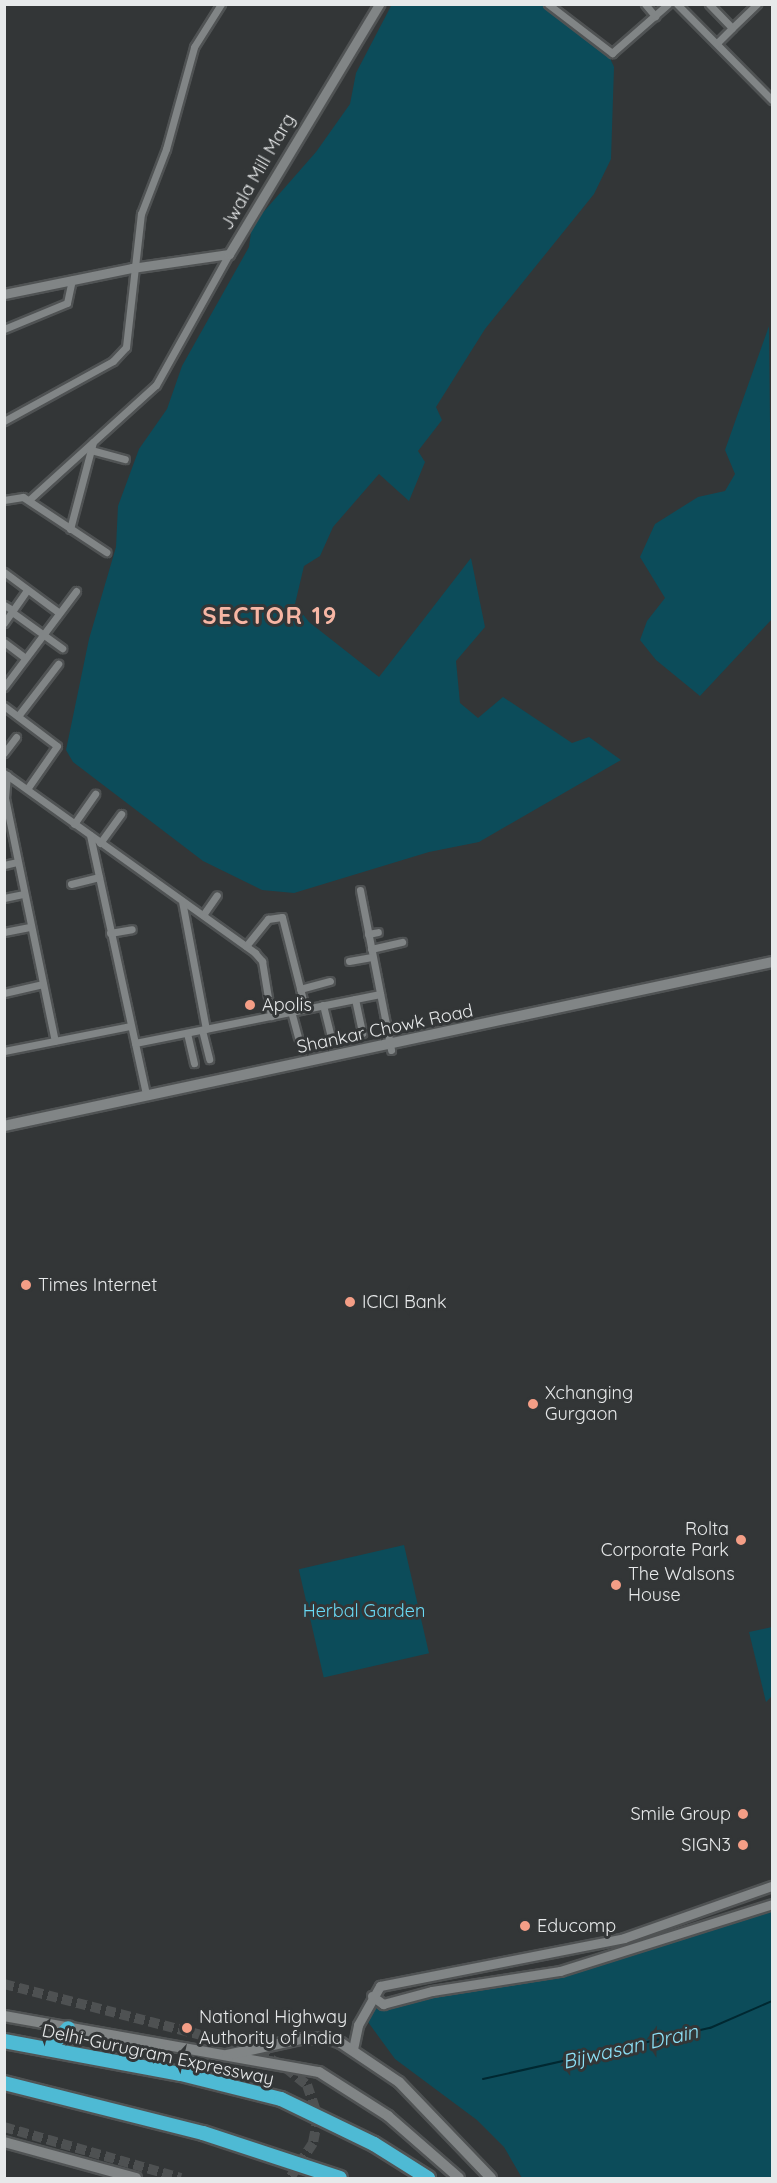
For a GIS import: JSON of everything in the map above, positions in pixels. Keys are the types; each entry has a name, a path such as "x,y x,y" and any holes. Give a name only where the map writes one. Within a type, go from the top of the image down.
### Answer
{"highway":[{"path":"48,2049 68,2028"},
{"name":"Delhi-Gurugram Expressway","path":"4,2041 281,2099 374,2144 428,2178"},
{"path":"4,2083 203,2133 340,2178"}],"main road":[{"name":"Shankar Chowk Road","path":"4,1132 772,962"},
{"name":"Shankar Chowk Road","path":"4,1126 146,1095 390,1048 772,969"},
{"path":"4,2016 319,2072 388,2116 459,2178"},
{"path":"225,2055 301,2039 328,2038 353,2049 406,2090 492,2178"},
{"path":"4,2142 136,2178"}],"street":[{"path":"4,421 121,356 129,338 132,268 141,214 166,149 185,72 221,4"},
{"name":"Jwala Mill Marg","path":"4,294 132,268 229,254 379,4"},
{"path":"548,4 612,53 668,4"},
{"path":"645,4 655,16"},
{"path":"677,4 772,100"},
{"path":"709,4 732,28"},
{"path":"717,43 757,4"},
{"path":"29,500 156,385 229,254"},
{"path":"4,329 67,303 72,280"},
{"path":"70,529 93,440"},
{"path":"91,450 125,459"},
{"path":"4,500 14,495 29,500 106,552"},
{"path":"4,572 58,612"},
{"path":"4,623 8,608 27,590"},
{"path":"4,687 76,591"},
{"path":"8,608 62,648"},
{"path":"4,642 25,658"},
{"path":"18,716 58,664"},
{"path":"4,706 57,746 27,789"},
{"path":"4,753 16,737"},
{"path":"6,774 246,946 262,961 271,1016"},
{"path":"6,774 5,798 55,1041"},
{"path":"74,824 95,795"},
{"path":"100,843 121,814"},
{"path":"90,835 146,1095"},
{"path":"4,865 17,862"},
{"path":"71,884 99,877"},
{"path":"360,890 390,1048"},
{"path":"4,898 23,894"},
{"path":"203,915 217,896"},
{"path":"182,901 209,1059"},
{"path":"246,946 268,919 282,917 305,1008"},
{"path":"4,932 30,927"},
{"path":"110,933 132,929"},
{"path":"368,934 378,932"},
{"path":"349,961 402,942"},
{"path":"300,989 330,981"},
{"path":"4,993 43,984"},
{"path":"135,1043 380,994"},
{"path":"355,999 362,1033"},
{"path":"323,1005 330,1038"},
{"path":"291,1011 298,1037"},
{"path":"4,1051 130,1026"},
{"path":"187,1033 194,1063"},
{"path":"353,2049 372,1996 380,1986 624,1938 772,1886"},
{"path":"372,1996 378,2002 390,2002 432,1991 560,1971 772,1904"}],"green space":[{"path":"543,5 609,56 614,67 611,159 594,194 485,329 436,407 442,420 418,451 425,462 409,501 379,474 333,527 320,556 304,566 295,604 309,622 379,677 471,558 485,627 456,661 460,703 478,718 503,697 572,743 589,737 621,760 479,842 429,852 294,893 262,890 203,861 73,762 66,750 89,639 116,547 118,506 139,449 167,409 182,366 249,247 252,225 316,152 350,104 356,73 391,6"},
{"path":"769,326 772,619 700,696 656,660 640,640 647,621 665,598 640,557 655,524 698,497 725,491 735,474 725,450"},
{"name":"Herbal Garden","path":"404,1545 429,1653 324,1677 299,1569"},
{"path":"772,1627 772,1696 766,1702 749,1632"},
{"path":"772,1898 772,2178 522,2178 504,2147 477,2120 395,2059 368,2022 372,2000 581,1963"}],"waterway":[{"name":"Bijwasan Drain","path":"483,2079 710,2028 772,2001"}],"tunnel":[{"path":"4,1984 225,2041 259,2052 286,2068 307,2085 318,2117 313,2143 290,2178"},
{"path":"4,2127 181,2178"}],"place":[{"name":"Apolis","path":"250,1005"},
{"name":"Times Internet","path":"26,1285"},
{"name":"ICICI Bank","path":"350,1302"},
{"name":"Xchanging Gurgaon","path":"533,1404"},
{"name":"Rolta Corporate Park","path":"741,1540"},
{"name":"The Walsons House","path":"616,1585"},
{"name":"Smile Group","path":"743,1814"},
{"name":"SIGN3","path":"743,1845"},
{"name":"Educomp","path":"525,1926"},
{"name":"National Highway Authority of India","path":"187,2028"}],"district":[{"name":"SECTOR 19","path":"270,616"}]}
